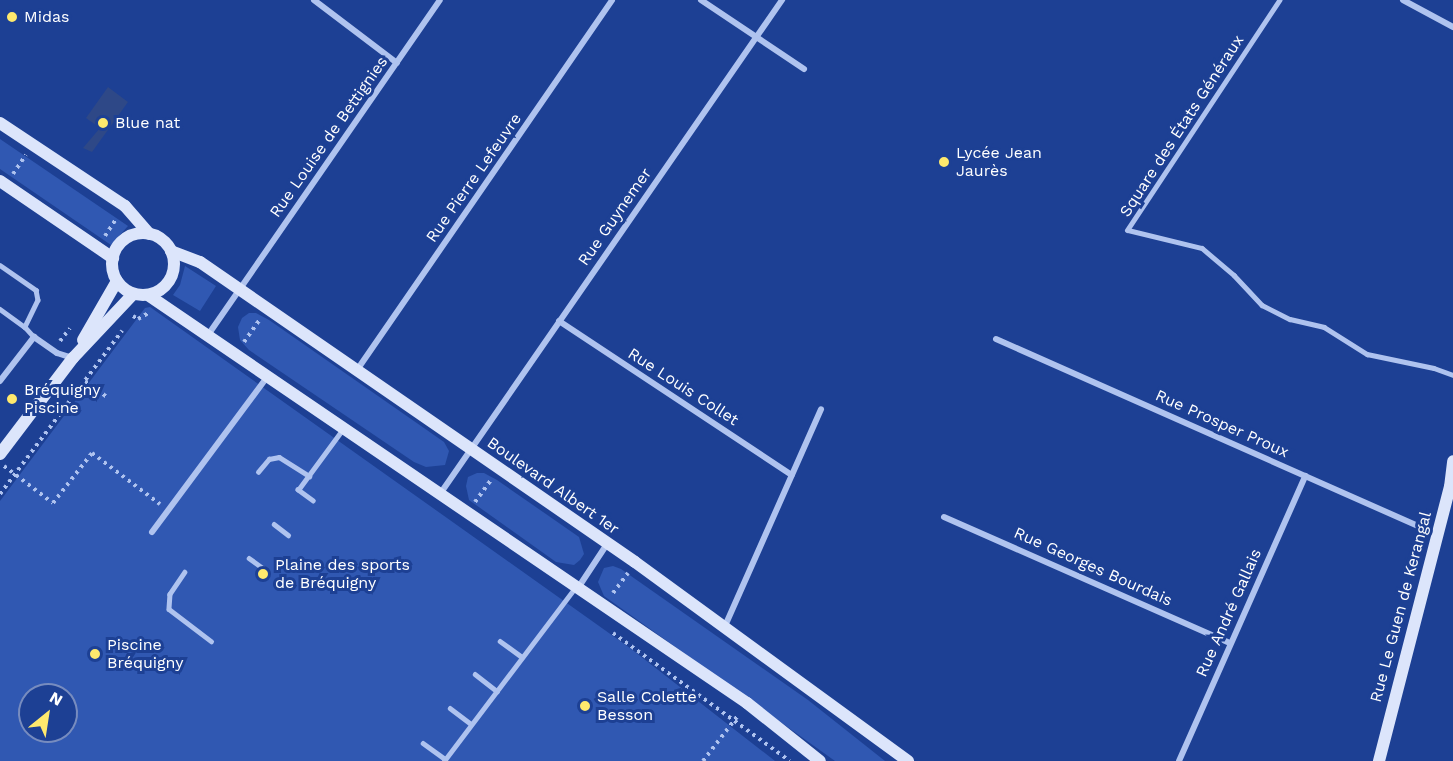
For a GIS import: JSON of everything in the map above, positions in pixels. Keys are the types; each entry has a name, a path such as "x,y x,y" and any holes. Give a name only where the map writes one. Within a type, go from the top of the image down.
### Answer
{"main road":[{"path":"0,123 124,206 149,234 165,242 171,251 173,273 166,286 148,295"},
{"path":"3,183 113,258"},
{"path":"149,234 132,235 123,241 113,258 113,272 117,281 133,294 148,295 208,335 747,703 820,761"},
{"name":"Boulevard Albert 1er","path":"171,251 200,262 635,562 908,761"},
{"path":"1,460 73,358 117,281"},
{"path":"73,358 133,294"},
{"name":"Rue Le Guen de Kerangal","path":"1378,761 1450,487 1453,461"}],"street":[{"path":"314,0 397,63"},
{"name":"Rue Louise de Bettignies","path":"208,335 440,0"},
{"name":"Rue Pierre Lefeuvre","path":"357,370 612,0"},
{"path":"701,0 804,69"},
{"name":"Rue Guynemer","path":"440,494 782,0"},
{"path":"1403,0 1453,27"},
{"name":"Rue Louis Collet","path":"559,321 792,475"},
{"path":"0,381 34,337 57,353 73,358"},
{"name":"Rue Prosper Proux","path":"996,339 1437,534"},
{"path":"152,532 268,376"},
{"path":"725,626 821,409"},
{"name":"Rue André Gallais","path":"1179,761 1305,476"},
{"name":"Rue Georges Bourdais","path":"944,517 1230,643"},
{"path":"577,587 607,544"}],"lane":[{"name":"Square des États Généraux","path":"1280,0 1128,230 1202,248 1234,275 1262,305 1290,319 1324,327 1367,354 1434,368 1453,375"},
{"path":"0,265 36,290 38,300 25,327"},
{"path":"0,309 25,327 34,337"},
{"path":"313,501 298,490 343,428"},
{"path":"258,472 269,459 279,457 309,476"},
{"path":"274,524 288,535"},
{"path":"249,558 264,569"},
{"path":"185,572 170,594 169,609 211,641"},
{"path":"423,743 444,760 577,587"},
{"path":"500,641 522,657"},
{"path":"475,674 497,691"},
{"path":"450,708 471,724"}],"path":[{"path":"3,183 33,145"},
{"path":"236,355 267,308"},
{"path":"0,494 133,316"},
{"path":"85,381 108,398"},
{"path":"1,460 14,475 53,503 92,453 168,510"},
{"path":"604,606 635,562"},
{"path":"604,626 790,761"},
{"path":"703,761 747,703"}],"shaded area":[{"name":"Blue nat","path":"108,87 128,102 92,152 83,148 100,128 86,118"},
{"path":"0,139 128,226 111,245 0,169"},
{"path":"185,266 216,286 200,311 173,295 180,285"},
{"name":"Plaine des sports de Bréquigny","path":"150,307 630,648 775,761 0,761 0,501 145,308"},
{"path":"249,313 256,313 269,320 444,442 449,451 445,465 426,467 414,462 249,350 240,340 238,327 242,318"},
{"path":"484,473 497,480 579,537 584,554 580,560 574,565 556,562 469,500 466,486 468,477"},
{"path":"613,566 621,569 808,700 885,761 835,761 604,596 598,582 604,568"}],"place":[{"name":"Midas","path":"12,17"},
{"name":"Blue nat","path":"103,123"},
{"name":"Lycée Jean Jaurès","path":"944,162"},
{"name":"Bréquigny Piscine","path":"12,399"},
{"name":"Plaine des sports de Bréquigny","path":"263,574"},
{"name":"Piscine Bréquigny","path":"95,654"},
{"name":"Salle Colette Besson","path":"585,706"}]}
